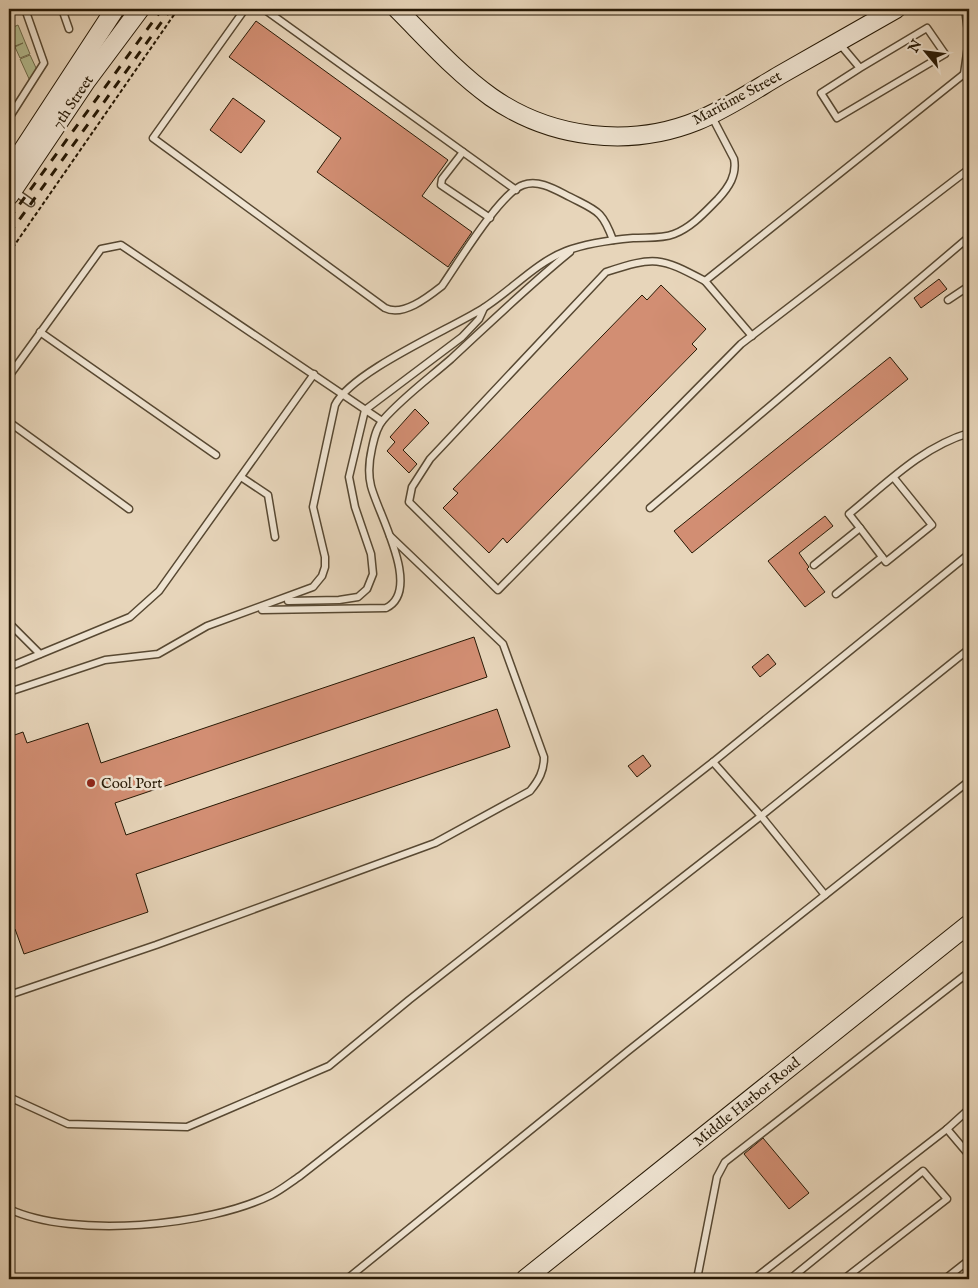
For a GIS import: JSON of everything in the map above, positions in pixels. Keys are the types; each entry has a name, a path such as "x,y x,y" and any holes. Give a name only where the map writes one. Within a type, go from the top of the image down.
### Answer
{"main road":[{"name":"7th Street","path":"9,171 115,9"},
{"name":"7th Street","path":"11,193 88,80 140,9"},
{"name":"Maritime Street","path":"404,11 472,82 492,97 538,122 594,136 622,136 671,130 711,114 896,9"},
{"name":"Middle Harbor Road","path":"528,1278 969,924"}],"lane":[{"path":"9,118 44,63 25,9"},
{"path":"62,9 69,29"},
{"path":"245,9 153,138 390,310 401,310 431,295 442,286 507,196 523,184 536,183 551,187 602,214 613,240"},
{"path":"264,9 516,190"},
{"path":"705,281 964,74 969,39 966,11"},
{"path":"927,28 945,54 837,118 821,93 860,68 927,28"},
{"path":"839,42 860,68"},
{"path":"964,74 969,80"},
{"path":"9,692 105,660 158,654 207,626 306,592 322,576 325,557 313,507 335,404 342,393 364,376 484,308 546,262 574,248 613,240 665,237 675,234 698,218 724,192 734,176 734,159 711,114"},
{"path":"463,152 442,180 441,186 490,218"},
{"path":"752,336 705,281 669,262 640,261 606,272 430,459 412,487 409,502 498,590 741,344 752,336 969,169"},
{"path":"11,193 31,203"},
{"path":"650,508 969,237"},
{"path":"9,376 101,249 121,245 382,421"},
{"path":"240,614 271,609 386,608 391,605 399,596 401,582 390,536 371,486 370,472 370,458 375,436 382,421 522,291 574,248"},
{"path":"948,300 969,286"},
{"path":"281,601 339,600 358,597 370,583 373,574 371,554 355,507 349,477 365,410 462,336 479,319 484,308"},
{"path":"40,332 216,455"},
{"path":"9,667 130,617 159,591 314,374"},
{"path":"9,422 129,509"},
{"path":"894,478 932,525 886,562 849,514 912,462 946,440 969,433"},
{"path":"241,477 268,495 275,537"},
{"path":"814,565 860,528"},
{"path":"9,996 156,945 435,843 530,791 540,779 544,767 544,757 503,644 390,536"},
{"path":"9,1097 68,1124 187,1127 329,1066 409,1000 713,762 969,554"},
{"path":"836,594 882,557"},
{"path":"9,623 40,654"},
{"path":"9,1209 78,1226 162,1223 218,1213 271,1195 300,1176 761,816 969,649"},
{"path":"713,762 761,816 825,895"},
{"path":"347,1279 628,1051 969,781"},
{"path":"697,1279 717,1177 725,1162 969,972"},
{"path":"754,1279 947,1129 969,1109"},
{"path":"947,1129 969,1155"},
{"path":"790,1279 923,1171 948,1199 844,1279"},
{"path":"945,1279 969,1260"}],"path":[{"path":"9,253 178,9"}],"green space":[{"path":"18,25 30,54 20,58 15,47 23,43 15,46 9,31 9,29"},
{"path":"30,55 37,70 30,81 20,59"}],"building":[{"path":"256,21 448,160 422,196 472,232 448,267 317,172 341,138 229,57"},
{"path":"233,98 265,121 241,153 210,130"},
{"path":"939,279 947,289 921,308 914,298"},
{"path":"661,285 706,329 692,344 697,349 507,543 503,538 489,553 443,508 458,493 453,489 642,295 647,300"},
{"path":"890,357 908,379 692,553 674,531"},
{"path":"415,409 429,423 403,450 417,464 409,473 387,451 395,442 390,437"},
{"path":"825,516 833,526 799,553 809,567 807,569 825,592 805,607 768,561"},
{"name":"Cool Port","path":"474,637 487,677 115,803 126,835 497,709 510,747 136,874 148,912 24,954 15,929 9,931 9,737 23,732 27,743 88,723 101,763"},
{"path":"768,654 776,664 760,677 752,667"},
{"path":"643,755 651,766 637,777 628,766"},
{"path":"763,1138 809,1193 789,1209 744,1154"}],"railway":[{"path":"9,219 162,9"},
{"path":"9,234 171,9"}],"place":[{"name":"Cool Port","path":"91,783"}]}
